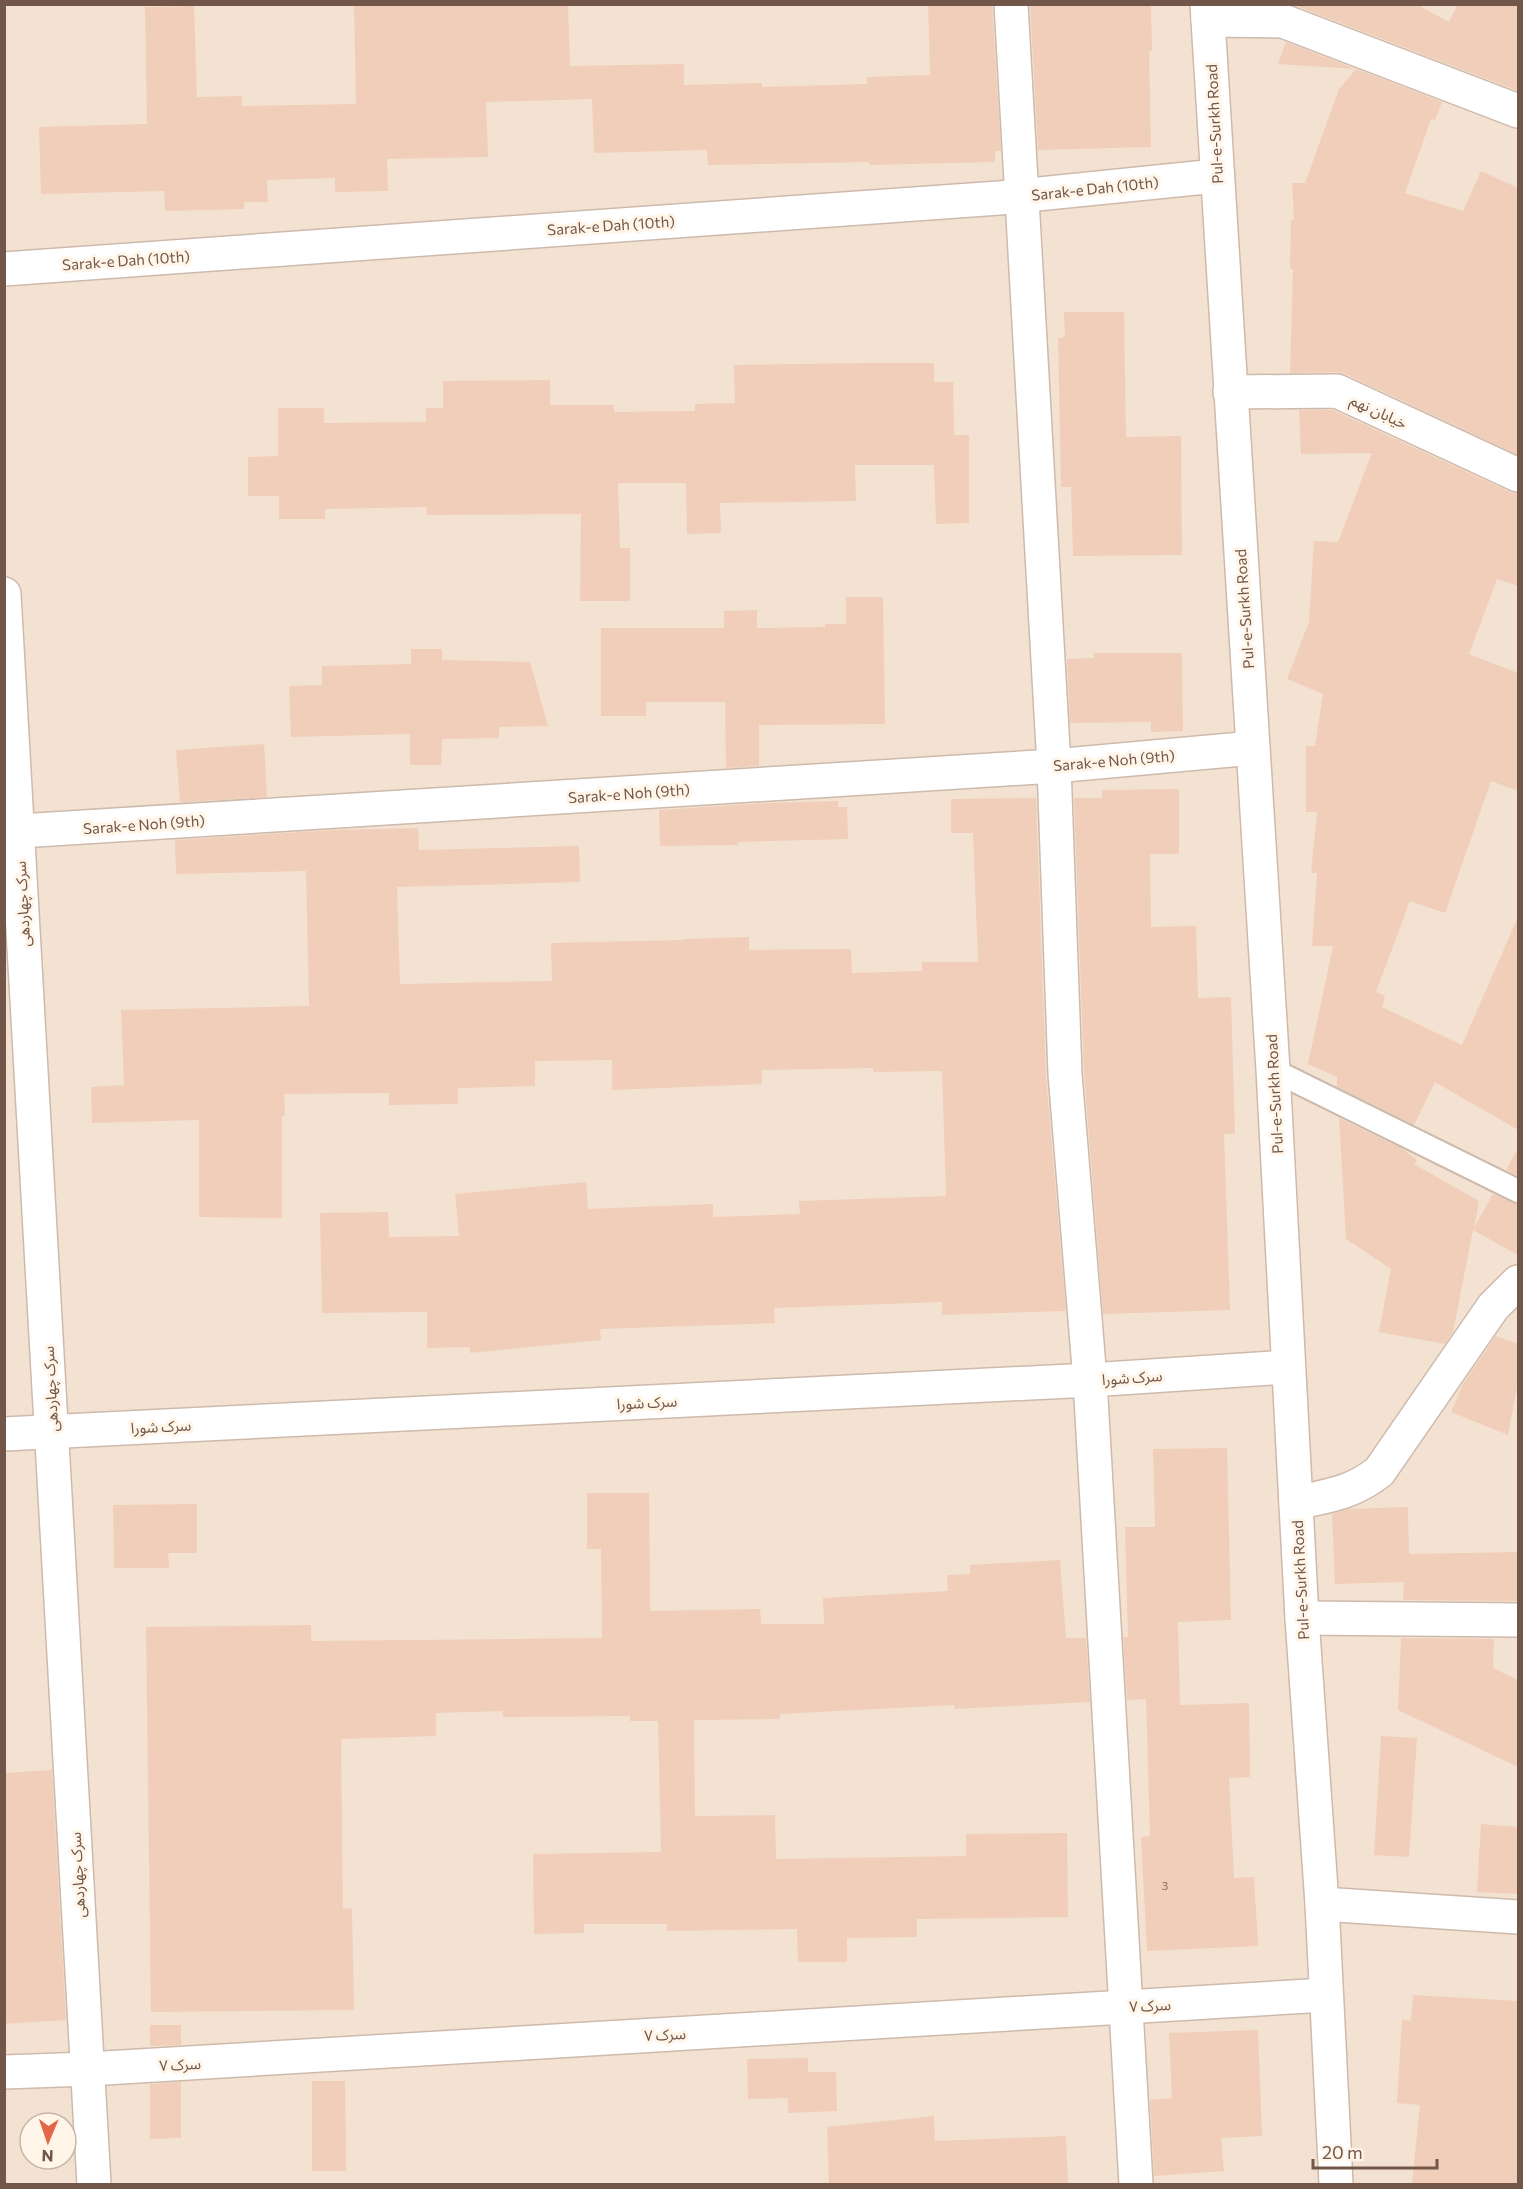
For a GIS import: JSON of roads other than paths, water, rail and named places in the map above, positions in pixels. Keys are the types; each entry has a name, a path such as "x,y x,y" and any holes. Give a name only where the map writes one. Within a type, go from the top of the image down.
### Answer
{"street":[{"path":"1011,4 1054,766 1065,1074 1090,1380 1136,2184"},
{"path":"1208,12 1283,21 1518,111"},
{"name":"Pul-e-Surkh Road","path":"1208,12 1216,176 1273,1070 1302,1618 1322,1904 1336,2184"},
{"name":"Sarak-e Dah (10th)","path":"4,269 1022,196 1216,176"},
{"name":"خیابان نهم","path":"1230,392 1337,391 1518,475"},
{"name":"سرک چهاردهی","path":"4,594 11,832 52,1432 94,2184"},
{"name":"Sarak-e Noh (9th)","path":"11,832 1054,766 1253,748"},
{"path":"1296,1503 1346,1492 1361,1486 1379,1472 1493,1307 1518,1282"},
{"name":"سرک شورا","path":"4,1434 1090,1380 1288,1366"},
{"path":"1302,1618 1518,1620"},
{"path":"1322,1904 1518,1917"},
{"name":"سرک ۷","path":"4,2072 88,2069 1325,1995"}],"lane":[{"path":"1273,1070 1518,1191"}]}
